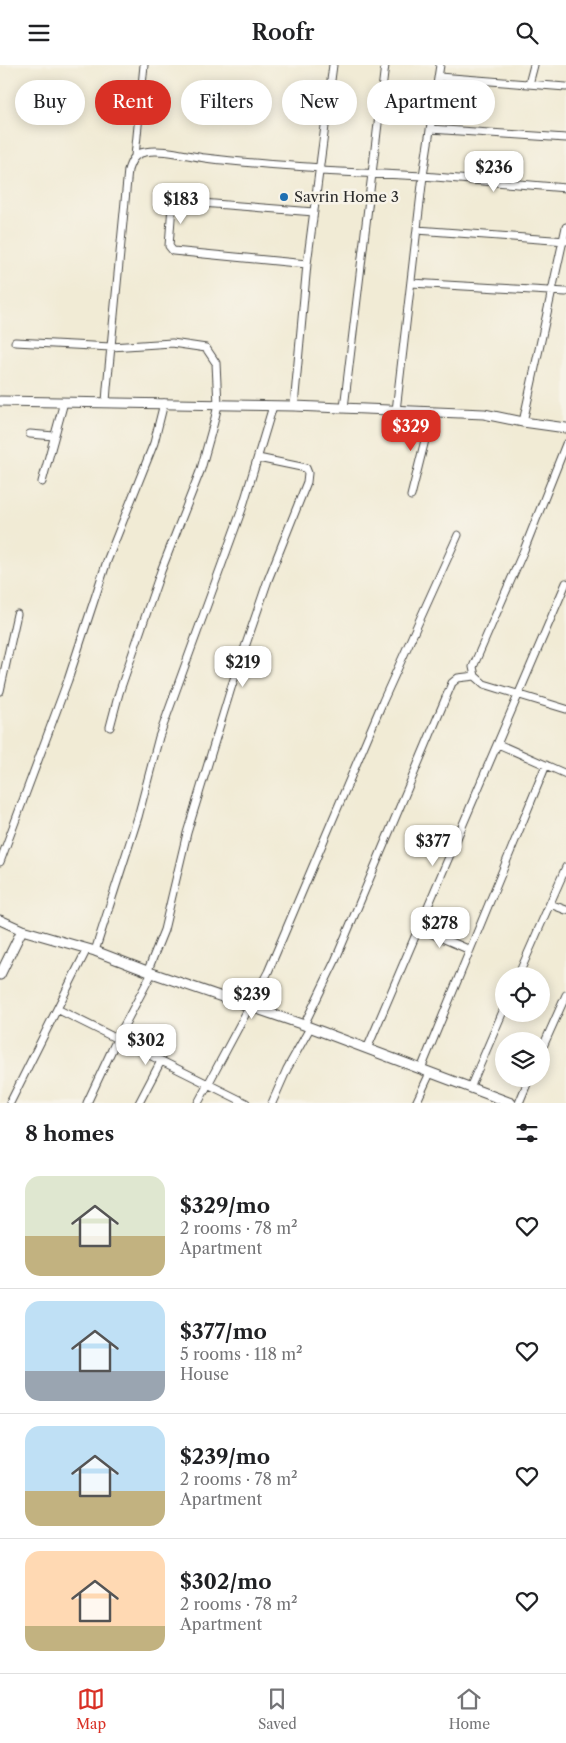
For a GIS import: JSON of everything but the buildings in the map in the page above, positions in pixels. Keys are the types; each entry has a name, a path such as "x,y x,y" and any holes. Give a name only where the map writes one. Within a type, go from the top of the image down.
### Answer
{"street":[{"path":"106,402 128,170 134,156 144,65"},
{"path":"294,406 307,264 333,65"},
{"path":"344,408 385,65"},
{"path":"396,411 423,176 440,65"},
{"path":"529,84 534,65"},
{"path":"439,77 566,87"},
{"path":"430,129 566,139"},
{"path":"134,156 142,152 152,151 207,159 320,170 423,176 566,188"},
{"path":"307,264 172,251 168,246 172,205 176,201 314,212"},
{"path":"524,422 552,291 565,241 566,227"},
{"path":"417,230 565,241"},
{"path":"411,283 566,292"},
{"path":"15,342 111,347 172,343 206,348 216,363 218,405 201,469 161,571 123,682 110,727"},
{"path":"0,401 294,406 484,414 566,428"},
{"path":"42,482 64,402"},
{"path":"0,862 68,680 107,561 154,443 164,403"},
{"path":"10,1103 57,1009 91,950 138,817 159,737 242,509 273,406"},
{"path":"411,497 432,412"},
{"path":"30,434 54,436"},
{"path":"566,444 524,549 474,662 473,672 484,683 566,709"},
{"path":"86,1103 150,972 164,930 187,833 232,685 268,580 307,482 308,473 306,468 258,458"},
{"path":"198,1103 268,972 383,701 458,535"},
{"path":"367,1049 566,583"},
{"path":"0,691 17,614"},
{"path":"272,1103 335,961 452,683 458,678 475,675"},
{"path":"498,744 566,774"},
{"path":"420,1069 546,765"},
{"path":"522,967 566,867"},
{"path":"550,904 566,910"},
{"path":"0,920 307,1026 470,1087 490,1099 511,1103"},
{"path":"419,928 470,950"},
{"path":"0,975 22,929"},
{"path":"549,1032 566,995"},
{"path":"57,1009 246,1103"},
{"path":"470,1087 498,1022"},
{"path":"139,1103 161,1061"},
{"path":"416,1103 430,1073"},
{"path":"519,1103 526,1087"}],"place":[{"name":"Savrin Home 3","path":"284,197"}]}
